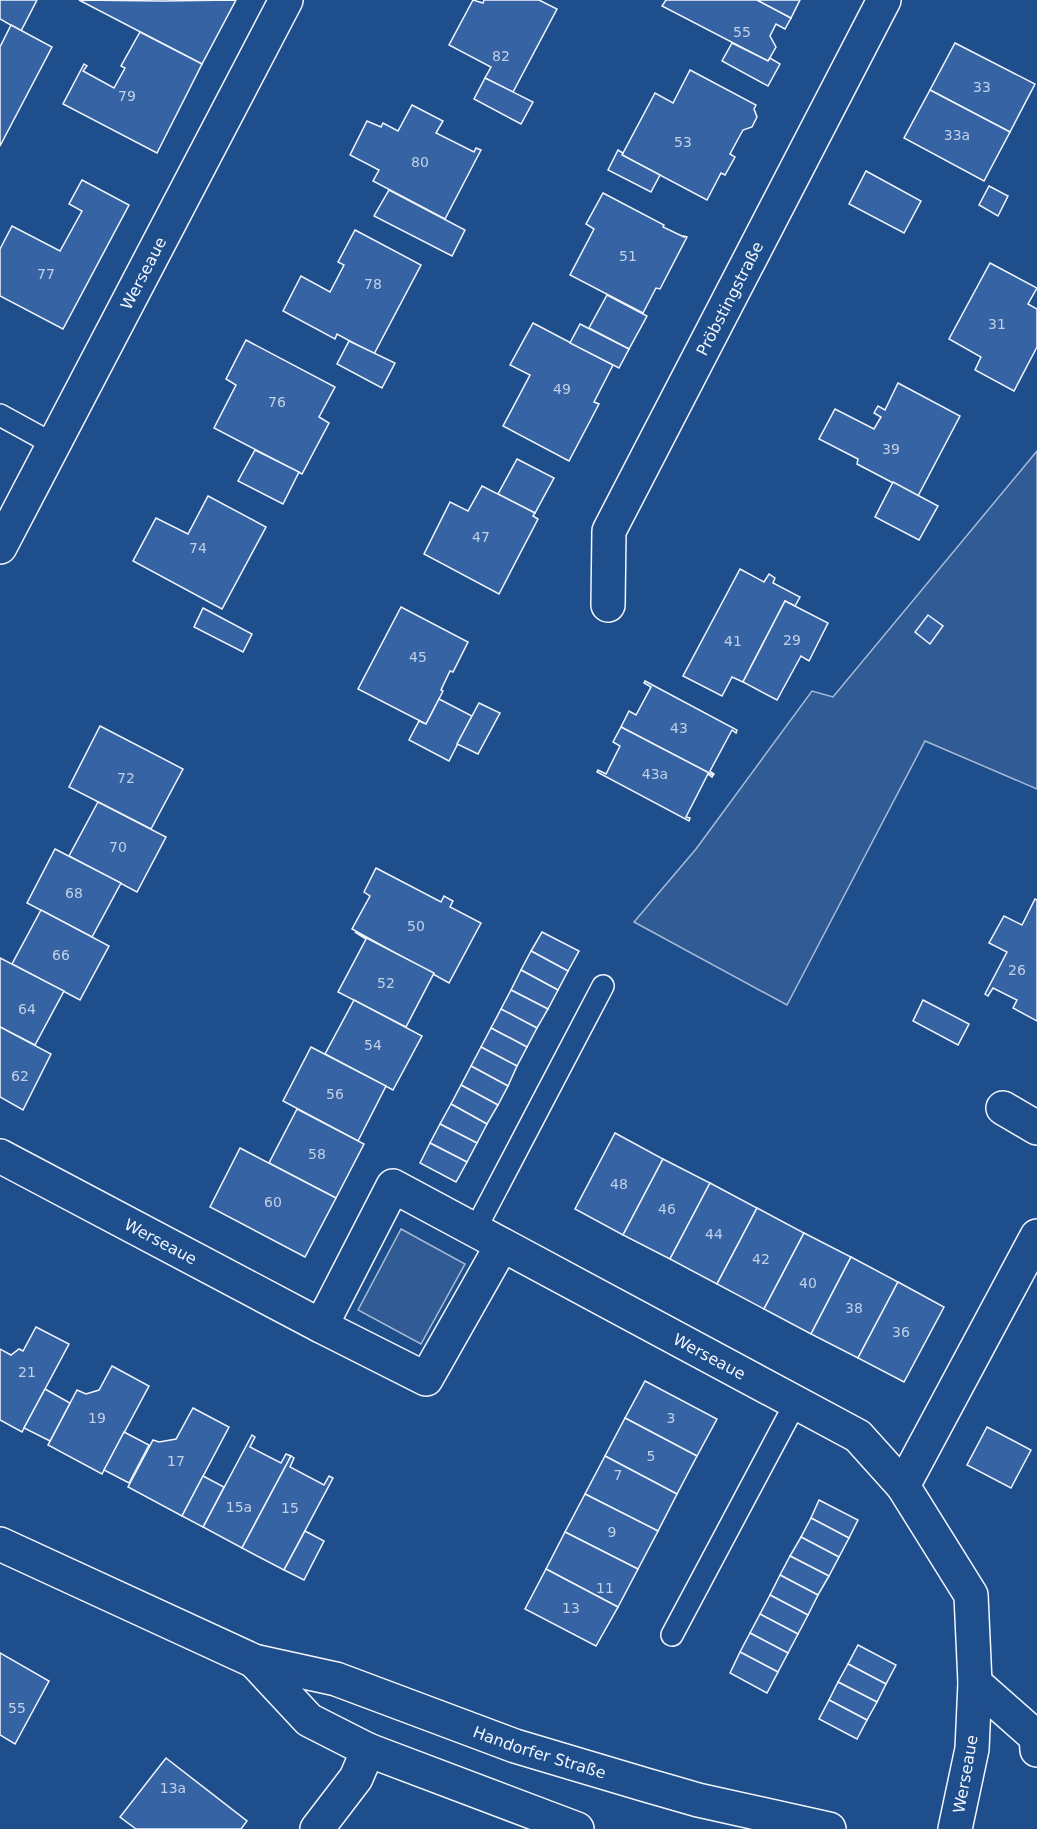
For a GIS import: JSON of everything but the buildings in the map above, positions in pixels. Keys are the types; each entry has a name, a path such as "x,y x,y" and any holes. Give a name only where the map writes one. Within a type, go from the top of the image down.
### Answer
{"street":[{"name":"Werseaue","path":"0,547 286,0"},
{"name":"Pröbstingstraße","path":"608,604 609,531 884,0"},
{"path":"1003,1108 1037,1128"},
{"name":"Werseaue","path":"0,1156 426,1379 489,1238"},
{"name":"Werseaue","path":"321,1326 393,1186 858,1436 903,1486 971,1595 975,1683 972,1749 955,1829"},
{"path":"903,1486 1037,1236"},
{"name":"Handorfer Straße","path":"0,1544 254,1661 336,1679 514,1746 646,1785 698,1800 829,1829"},
{"name":"Handorfer Straße","path":"254,1661 309,1720 368,1750 577,1829"},
{"path":"975,1683 1036,1737 1037,1749"},
{"path":"317,1829 356,1778 368,1750"}],"lane":[{"path":"0,415 54,444"},
{"path":"489,1238 603,986"},
{"path":"672,1635 796,1402"}],"shaded area":[{"path":"1037,451 1037,789 925,741 787,1005 634,922 696,849 812,691 833,697"},
{"path":"401,1229 465,1264 421,1344 358,1310"}]}
